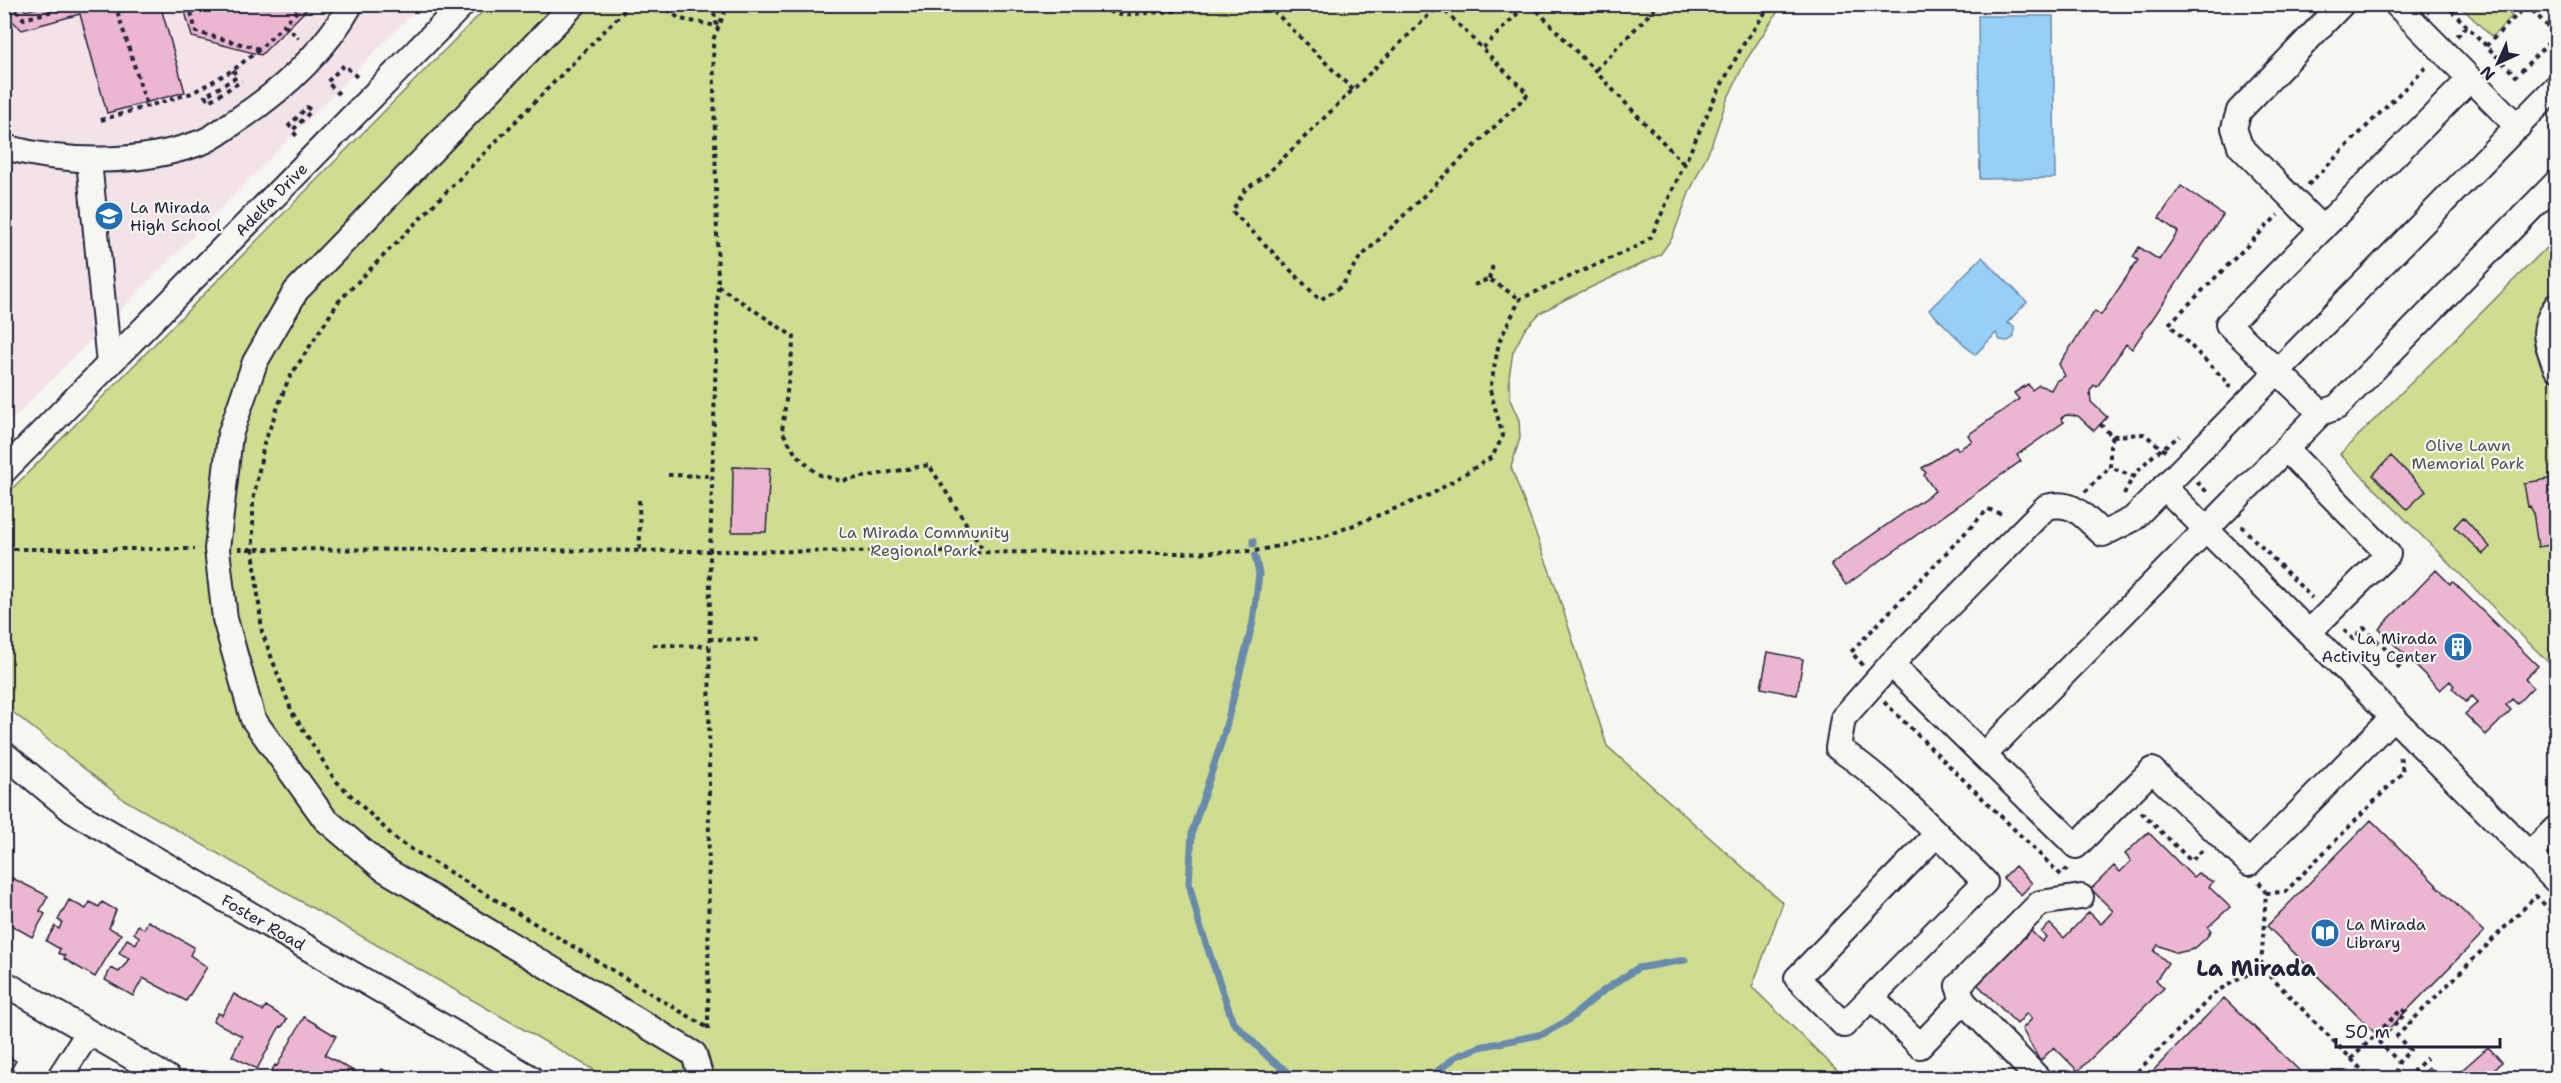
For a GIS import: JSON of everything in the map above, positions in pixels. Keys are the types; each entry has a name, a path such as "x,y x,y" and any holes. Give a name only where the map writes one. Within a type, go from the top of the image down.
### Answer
{"street":[{"path":"4,147 40,156 89,161 152,155 204,142 263,102 317,55 351,4"},
{"name":"Adelfa Drive","path":"4,471 463,4"},
{"path":"574,4 296,291 255,362 230,435 217,549 225,619 253,719 325,819 384,869 694,1054 701,1078"},
{"path":"2322,229 2240,146 2234,128 2239,111 2342,4"},
{"path":"2396,4 2517,127"},
{"path":"2321,413 2228,324 2470,79"},
{"path":"1937,834 1797,978 1845,1025 1985,882 1937,834 1873,772 1838,748 1843,718 1891,664 2046,507 2059,504 2072,506 2103,534 2133,519 2556,87"},
{"path":"89,161 110,364"},
{"path":"1984,755 2321,413 2337,407 2556,183"},
{"path":"2556,306 2547,320 2544,336 2556,368"},
{"path":"2286,448 2388,554 2309,632"},
{"path":"2164,487 2556,881"},
{"path":"1891,664 2076,846 2152,770 2248,863 2393,717"},
{"name":"Foster Road","path":"4,754 73,811 531,1078"},
{"path":"2530,854 2556,828"},
{"path":"2038,1078 1963,1001 1958,986 2040,903 2081,897"},
{"path":"4,983 168,1078"},
{"path":"1872,997 1920,1046 1963,1001"},
{"path":"59,1078 88,1033"}],"path":[{"path":"9,4 24,19 78,4"},
{"path":"55,4 57,10"},
{"path":"115,4 147,106"},
{"path":"189,4 196,32 260,49"},
{"path":"631,4 339,301 288,380 264,444 253,501 253,549 262,632 292,712 335,780 398,841 708,1028 710,553 718,286 713,40 728,4"},
{"path":"660,4 680,19 717,27"},
{"path":"712,4 717,27"},
{"path":"1083,4 1120,15 1176,11 1199,4"},
{"path":"1120,15 1124,4"},
{"path":"1267,4 1353,90"},
{"path":"1483,48 1529,4 1596,70 1683,164"},
{"path":"1596,70 1659,4"},
{"path":"4,549 710,553 984,550 1256,551 1326,536 1432,494 1492,457 1503,436 1490,390 1498,342 1520,298 1638,246 1651,237 1683,164 1732,65 1771,4"},
{"path":"2445,4 2516,76 2556,35 2526,5 2487,46"},
{"path":"101,120 192,93 233,70 260,49 304,5"},
{"path":"1439,5 1528,94 1357,261 1342,286 1320,300 1232,211 1245,190 1268,174 1353,90 1439,5"},
{"path":"284,25 299,38"},
{"path":"2304,189 2433,60"},
{"path":"339,94 327,82 344,64 357,77"},
{"path":"233,70 237,77 206,96 208,101 242,81"},
{"path":"288,127 308,107 311,111 291,131 298,137"},
{"path":"2222,394 2230,386 2169,324 2283,210"},
{"path":"1490,279 1494,262"},
{"path":"1490,279 1520,298"},
{"path":"1474,285 1490,279"},
{"path":"718,286 794,337 782,431 795,453 817,474 841,481 928,465 984,550"},
{"path":"2100,424 2113,436 2144,434 2163,448"},
{"path":"2122,499 2132,476 2163,448 2183,434"},
{"path":"2079,488 2086,492 2110,468 2110,446 2113,436"},
{"path":"2110,468 2132,476"},
{"path":"668,475 712,476"},
{"path":"2197,482 2213,498"},
{"path":"639,500 640,552"},
{"path":"1867,669 1851,652 1988,509 2004,516 2011,508"},
{"path":"2236,521 2318,604"},
{"path":"2339,625 2353,639 2364,628 2400,664 2396,669"},
{"path":"709,639 762,640"},
{"path":"653,645 709,646"},
{"path":"2266,893 2285,892 2403,772 2400,753"},
{"path":"2248,863 2266,893 2261,967 2370,1078"},
{"path":"2391,1078 2396,1073 2399,1062 2410,1050 2397,1036 2536,896 2551,911"},
{"path":"2131,1078 2217,991 2261,967"},
{"path":"2351,1059 2402,1009 2406,1013 2378,1041 2399,1062"},
{"path":"2406,1078 2427,1058"},
{"path":"2396,1073 2401,1078"}],"shaded area":[{"name":"La Mirada High School","path":"5,5 421,5 5,427"}],"green space":[{"name":"La Mirada Community Regional Park","path":"489,5 1782,5 1745,62 1726,102 1711,146 1689,193 1672,238 1660,255 1540,313 1525,329 1513,352 1509,377 1510,400 1519,420 1520,438 1511,467 1556,588 1607,746 1783,903 1752,987 1843,1076 1842,1078 608,1078 123,799 5,706 4,497"},
{"path":"2459,5 2500,5 2512,16 2492,37"},
{"name":"Olive Lawn Memorial Park","path":"2556,238 2556,670 2340,454"}],"water":[{"path":"1978,16 2053,16 2055,178 1980,179"},
{"path":"1982,257 2027,302 2007,323 2014,326 2014,337 2008,341 2000,340 1996,333 1975,355 1929,310"}],"building":[{"path":"4,4 20,4 26,11 48,4 160,4 185,92 107,113 80,14 22,30 4,13"},
{"path":"183,4 312,4 261,55 192,37"},
{"path":"2181,186 2223,215 2132,349 2126,344 2097,387 2094,385 2090,391 2091,402 2107,417 2094,431 2078,416 2066,415 2061,418 2064,422 2017,455 2021,461 1846,585 1831,564 1935,491 1922,468 1956,446 1958,450 1972,441 1968,435 2019,399 2014,393 2028,384 2032,390 2039,385 2051,390 2056,381 2065,376 2059,364 2095,311 2101,315 2138,260 2133,257 2139,247 2159,260 2178,232 2159,218"},
{"path":"2391,456 2426,491 2407,509 2373,475"},
{"path":"733,467 770,468 766,532 732,532"},
{"path":"2556,478 2556,544 2538,547 2533,512 2530,506 2528,507 2524,483"},
{"path":"2463,517 2490,547 2483,554 2454,527"},
{"name":"La Mirada Activity Center","path":"2436,570 2450,584 2453,582 2538,666 2525,679 2533,687 2517,704 2512,699 2506,705 2511,710 2486,735 2465,714 2478,702 2472,696 2466,702 2452,688 2454,686 2450,681 2440,690 2379,629"},
{"path":"1768,652 1803,659 1797,695 1761,688"},
{"path":"2371,820 2484,932 2380,1038 2267,926"},
{"path":"2148,832 2193,877 2198,873 2213,882 2209,887 2230,907 2208,927 2211,931 2194,949 2177,953 2158,945 2154,951 2168,963 2156,980 2164,988 2078,1071 2054,1047 2040,1061 2022,1029 2032,1019 2027,1013 2017,1024 1975,982 2029,929 2042,942 2046,937 2041,932 2050,924 2064,938 2089,912 2101,924 2113,911 2091,889 2114,866 2120,872 2131,861 2125,854"},
{"path":"2015,866 2032,883 2021,895 2003,878"},
{"path":"4,874 48,896 40,911 45,914 32,937 4,921"},
{"path":"69,900 86,909 90,902 99,907 102,902 116,910 109,928 121,934 95,977 64,959 65,956 58,953 60,949 46,941 55,926 59,929 62,922 58,920"},
{"path":"148,921 194,947 190,955 207,967 186,1001 143,978 133,996 105,980 111,968 119,972 126,963 129,958 119,953 127,939 136,944 139,937 134,933 138,925 144,929"},
{"path":"234,994 263,1011 266,1006 287,1019 282,1027 280,1026 257,1069 232,1056 242,1036 213,1021 218,1013 222,1015"},
{"path":"2224,998 2307,1078 2146,1078"},
{"path":"304,1017 336,1036 325,1055 357,1073 354,1078 273,1078 269,1076"},
{"path":"2488,1047 2502,1062 2484,1078 2453,1078"},
{"path":"4,1054 16,1061 11,1069 28,1078 4,1078"},
{"path":"2429,1068 2439,1078 2417,1078"},
{"path":"382,1069 397,1078 376,1078"}],"waterway":[{"path":"1255,556 1259,574 1253,622 1224,734 1192,832 1189,883 1199,923 1233,1022 1269,1058 1296,1078"},
{"path":"1428,1078 1457,1056 1480,1047 1543,1034 1567,1021 1603,991 1638,968 1685,960"}],"place":[{"name":"La Mirada High School","path":"109,216"},
{"name":"La Mirada Activity Center","path":"2458,647"},
{"name":"La Mirada Library","path":"2325,933"}],"district":[{"name":"La Mirada","path":"2256,968"}]}
